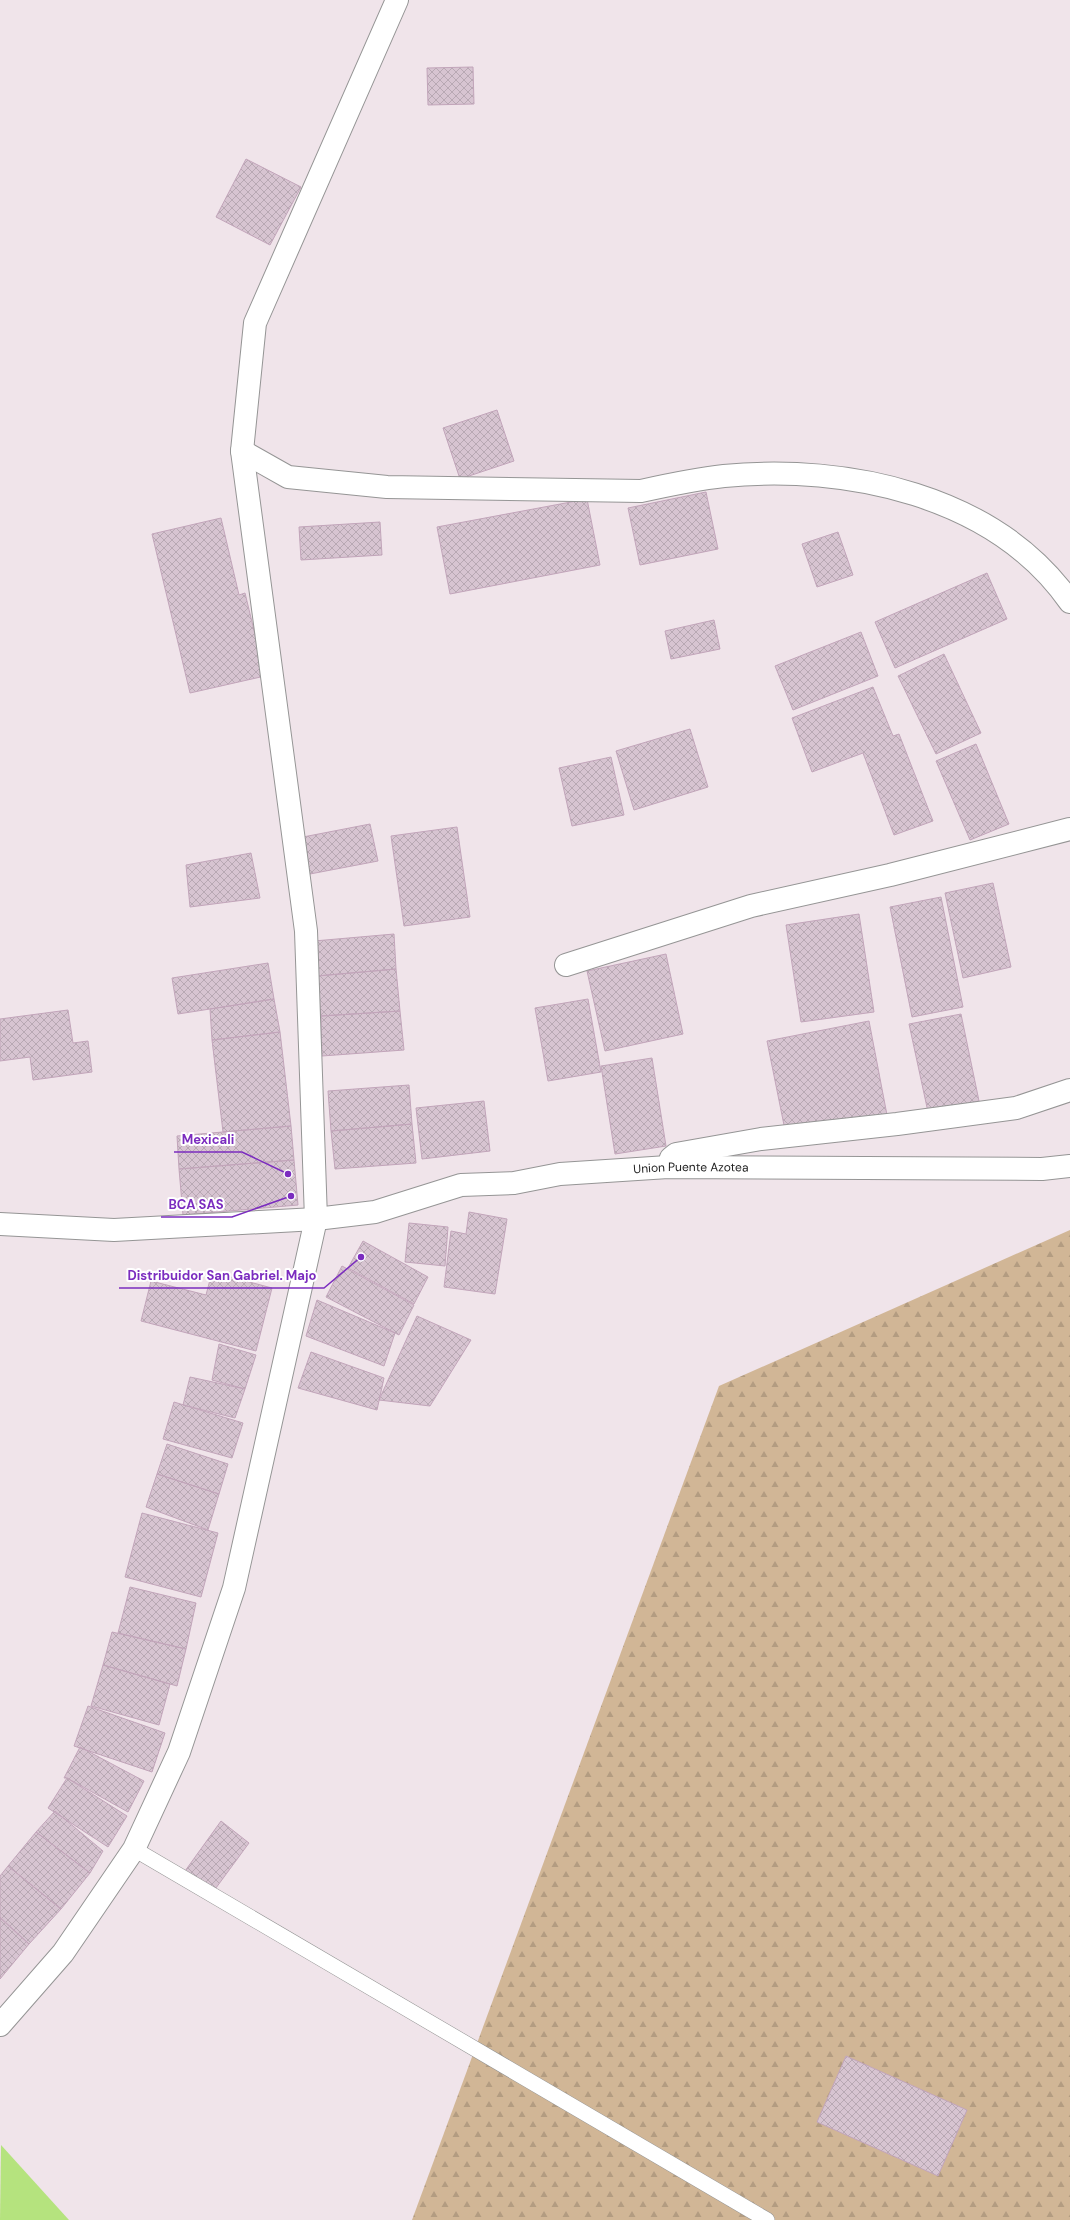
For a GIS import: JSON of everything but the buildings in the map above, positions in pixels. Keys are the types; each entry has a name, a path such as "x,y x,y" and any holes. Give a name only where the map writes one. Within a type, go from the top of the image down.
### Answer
{"street":[{"path":"0,2026 63,1953 134,1849 179,1752 234,1588 316,1219 306,931 242,451 254,323 397,0"},
{"path":"242,451 288,477 387,487 641,491 717,477 766,474 808,475 850,480 890,488 930,499 973,519 1018,549 1044,571 1070,602"},
{"path":"566,965 751,906 890,875 1070,829"},
{"path":"668,1168 671,1158 676,1154 761,1139 896,1124 1016,1108 1070,1090"},
{"name":"Union Puente Azotea","path":"0,1224 114,1230 316,1219 375,1212 461,1185 514,1183 560,1174 668,1168 1042,1170 1070,1166"}],"lane":[{"path":"134,1849 767,2220"}],"green space":[{"path":"1070,1230 1070,2220 412,2220 719,1386"},
{"path":"1,2145 69,2220 0,2220"}],"place":[{"name":"Mexicali","path":"288,1174"},
{"name":"BCA SAS","path":"291,1196"},
{"name":"Distribuidor San Gabriel. Majo","path":"361,1257"}]}
